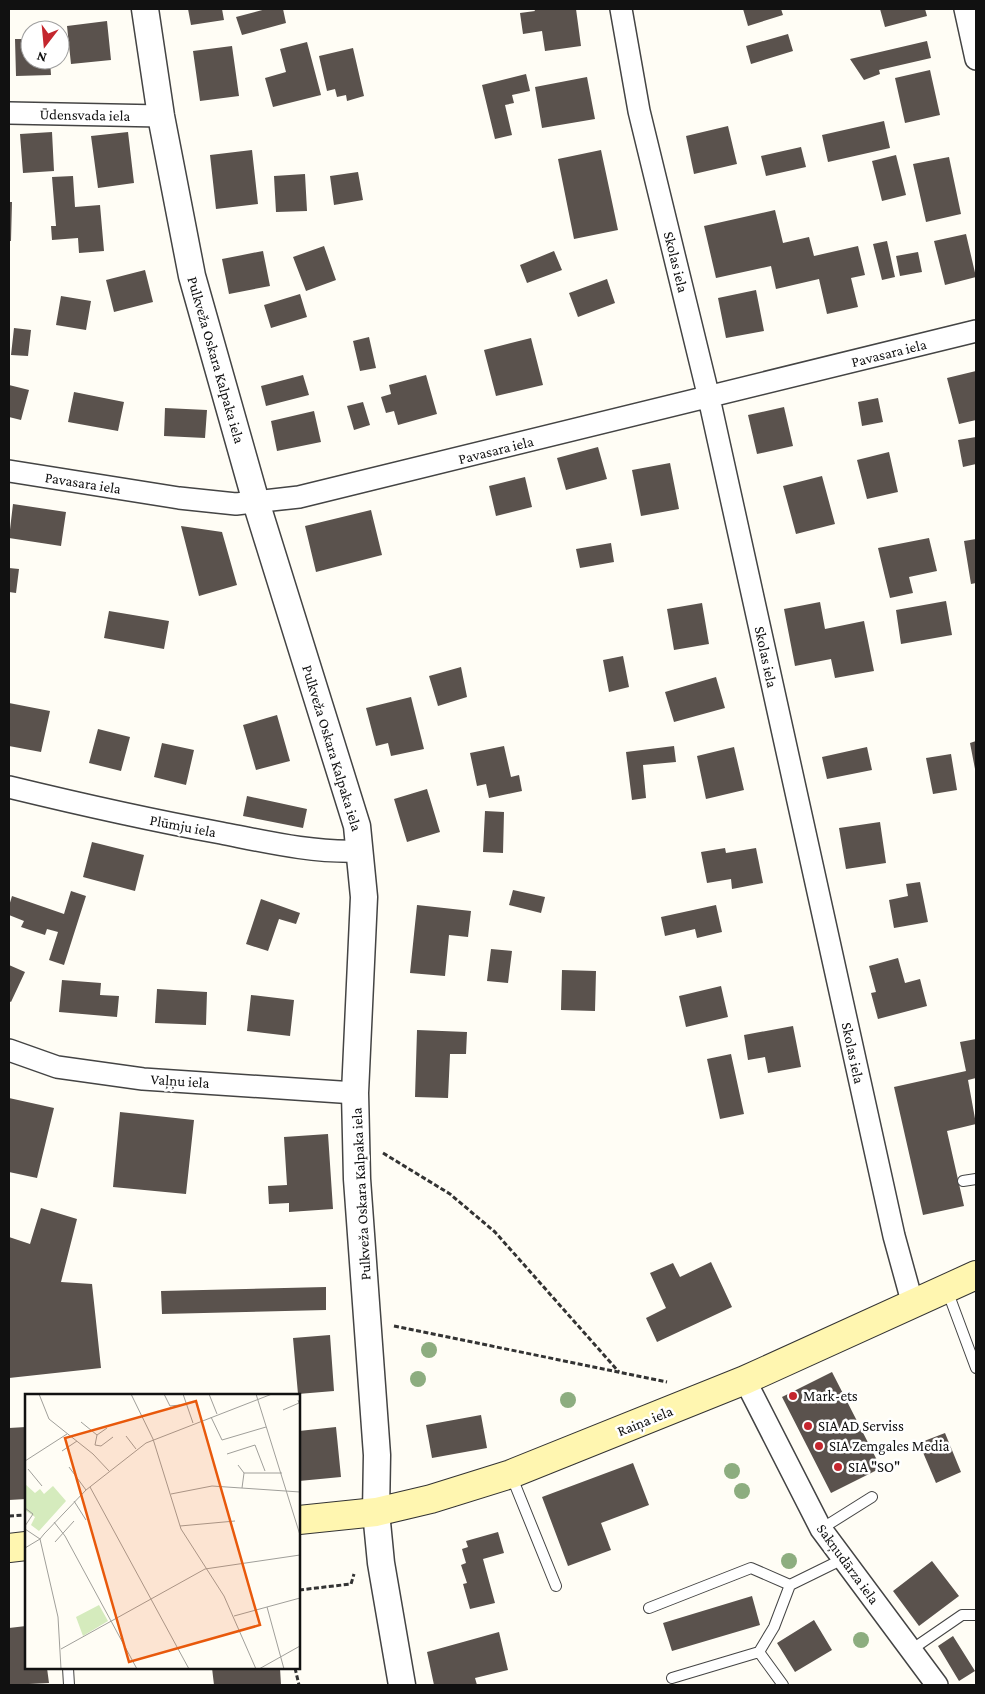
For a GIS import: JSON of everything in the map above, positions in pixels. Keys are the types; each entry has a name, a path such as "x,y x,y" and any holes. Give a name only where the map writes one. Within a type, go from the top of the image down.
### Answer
{"main road":[{"name":"Raiņa iela","path":"300,1520 376,1512 431,1499 511,1474 745,1380 947,1290 976,1275"},
{"path":"9,1548 25,1546"}],"street":[{"name":"Pulkveža Oskara Kalpaka iela","path":"145,9 161,116 192,276 256,502 357,826 364,897 355,1093 357,1179 377,1454 376,1512 381,1563 402,1685"},
{"name":"Skolas iela","path":"621,9 639,111 709,398 894,1236 913,1305"},
{"path":"965,9 976,59"},
{"name":"Ūdensvada iela","path":"9,113 161,116"},
{"name":"Pavasara iela","path":"9,471 179,498 236,504 299,497 976,331"},
{"name":"Plūmju iela","path":"9,787 89,806 284,846 334,852 360,851"},
{"name":"Vaļņu iela","path":"9,1050 57,1067 143,1079 355,1093"},
{"name":"Sakņudārza iela","path":"745,1380 821,1528 937,1685"}],"lane":[{"path":"963,1181 976,1179"},
{"path":"947,1290 976,1368"},
{"path":"511,1474 556,1586"},
{"path":"821,1528 872,1498"},
{"path":"672,1678 759,1652 774,1627 790,1584 844,1559"},
{"path":"649,1608 750,1568 790,1584"},
{"path":"911,1650 962,1615 976,1614"},
{"path":"759,1652 783,1685"},
{"path":"68,1669 69,1685"}],"path":[{"path":"382,1152 450,1194 495,1232 619,1372"},
{"path":"390,1325 669,1384"},
{"path":"9,1516 25,1515"},
{"path":"300,1590 351,1584 354,1571"},
{"path":"295,1669 299,1685"}],"building":[{"path":"188,9 222,9 224,20 191,25"},
{"path":"266,9 283,9 286,23 242,35 236,17"},
{"path":"534,9 576,9 581,46 545,51 542,31 523,34 520,13 535,11"},
{"path":"743,9 781,9 783,15 748,26"},
{"path":"880,9 925,9 927,16 885,27"},
{"path":"107,21 111,60 71,64 70,26"},
{"path":"788,34 793,51 751,64 746,46"},
{"path":"15,39 20,39 20,70 51,70 51,75 16,76"},
{"path":"927,41 931,58 879,70 880,74 864,80 850,59"},
{"path":"307,42 321,95 273,107 265,78 286,72 280,49"},
{"path":"232,46 239,96 200,101 193,51"},
{"path":"353,48 364,96 347,101 346,95 337,97 335,89 327,91 319,56"},
{"path":"930,70 940,115 905,123 895,78"},
{"path":"526,74 530,91 512,95 514,103 505,105 512,135 495,139 482,85"},
{"path":"587,77 595,119 542,128 535,87"},
{"path":"884,121 890,148 828,162 822,135"},
{"path":"728,126 737,164 694,174 686,136"},
{"path":"52,132 54,171 23,173 20,134"},
{"path":"128,132 134,183 98,188 91,136"},
{"path":"801,147 806,167 766,176 761,156"},
{"path":"252,150 258,204 216,209 210,155"},
{"path":"601,150 618,230 574,239 558,159"},
{"path":"896,155 906,195 882,201 872,161"},
{"path":"949,157 961,214 926,222 913,164"},
{"path":"358,172 363,200 334,205 330,176"},
{"path":"305,174 307,211 276,212 274,176"},
{"path":"73,176 75,207 100,205 104,251 79,253 78,238 52,240 51,226 56,226 52,177"},
{"path":"9,202 12,202 11,241 9,241"},
{"path":"775,210 783,243 809,237 814,256 858,246 865,275 851,278 858,307 827,314 819,279 776,289 771,266 716,278 704,226"},
{"path":"966,234 976,277 945,285 934,241"},
{"path":"887,241 895,277 882,280 873,244"},
{"path":"324,246 336,280 306,291 293,257"},
{"path":"263,251 270,286 229,294 222,259"},
{"path":"554,251 562,270 527,283 520,265"},
{"path":"918,252 922,272 900,276 896,256"},
{"path":"145,270 153,302 114,312 106,280"},
{"path":"607,279 615,303 578,317 569,293"},
{"path":"756,290 764,331 726,338 718,298"},
{"path":"300,294 307,317 271,328 264,305"},
{"path":"61,296 91,301 86,330 56,325"},
{"path":"14,328 31,330 28,356 11,355"},
{"path":"369,337 376,368 360,371 353,341"},
{"path":"531,338 543,385 496,396 484,350"},
{"path":"976,371 976,420 959,424 947,378"},
{"path":"303,375 309,395 266,406 261,386"},
{"path":"426,375 437,414 398,425 394,411 386,413 381,397 391,394 389,385"},
{"path":"9,385 29,390 21,420 9,417"},
{"path":"74,392 124,402 118,431 68,422"},
{"path":"878,398 883,422 862,426 858,402"},
{"path":"363,402 370,425 354,430 347,406"},
{"path":"784,407 793,446 757,454 748,415"},
{"path":"165,408 207,410 205,438 164,436"},
{"path":"314,411 321,442 277,451 271,421"},
{"path":"976,437 976,464 963,467 958,440"},
{"path":"598,447 607,479 566,490 557,458"},
{"path":"889,452 898,492 867,499 857,460"},
{"path":"670,463 679,509 641,516 632,470"},
{"path":"822,476 835,524 796,534 783,486"},
{"path":"525,477 532,507 496,516 489,486"},
{"path":"13,504 66,512 61,546 9,538"},
{"path":"371,510 382,555 316,572 305,526"},
{"path":"181,526 222,532 237,585 199,596"},
{"path":"929,538 937,571 909,577 913,593 890,598 878,548"},
{"path":"976,539 976,583 971,584 964,541"},
{"path":"611,543 614,562 580,568 576,549"},
{"path":"9,568 19,569 16,593 9,592"},
{"path":"946,601 952,635 901,644 896,610"},
{"path":"820,602 825,629 864,621 874,671 835,678 831,659 795,666 784,609"},
{"path":"702,603 709,644 674,650 667,609"},
{"path":"109,611 169,621 164,649 104,638"},
{"path":"623,656 629,687 609,692 603,660"},
{"path":"461,667 467,697 438,706 429,676"},
{"path":"716,677 725,708 674,722 665,692"},
{"path":"411,697 424,749 391,756 388,743 376,746 366,708"},
{"path":"9,703 50,711 41,752 9,746"},
{"path":"277,715 290,761 256,770 243,725"},
{"path":"98,729 130,737 121,771 89,763"},
{"path":"976,741 976,768 975,769 970,743"},
{"path":"162,743 194,750 186,785 154,777"},
{"path":"504,746 511,777 519,775 522,791 489,798 486,784 477,786 470,753"},
{"path":"674,746 676,762 643,765 646,798 632,800 626,752"},
{"path":"734,747 744,790 706,799 697,756"},
{"path":"867,747 872,770 827,779 822,757"},
{"path":"951,754 957,790 933,794 926,758"},
{"path":"427,789 440,832 407,842 394,799"},
{"path":"247,796 307,809 303,828 243,816"},
{"path":"485,811 504,812 503,853 483,852"},
{"path":"880,822 886,863 846,869 839,828"},
{"path":"92,842 144,855 135,891 83,877"},
{"path":"725,848 726,853 756,848 763,883 732,889 731,879 707,883 701,852"},
{"path":"920,882 928,922 894,928 889,900 908,896 906,884"},
{"path":"513,890 545,897 541,913 509,905"},
{"path":"71,891 86,896 64,965 49,960 58,932 47,929 45,935 21,927 24,921 9,915 9,906 12,896 64,914"},
{"path":"261,899 300,913 296,924 279,919 268,951 246,944"},
{"path":"417,905 471,911 468,937 449,935 445,976 410,973"},
{"path":"716,905 722,932 697,938 695,929 665,936 661,917"},
{"path":"491,949 512,951 508,983 487,981"},
{"path":"898,958 905,983 920,979 927,1006 878,1019 871,993 876,992 869,966"},
{"path":"9,965 25,972 11,1002 9,1001"},
{"path":"562,970 596,971 595,1011 561,1010"},
{"path":"62,980 101,983 100,995 119,996 117,1017 59,1012"},
{"path":"721,986 728,1017 686,1027 679,996"},
{"path":"157,989 207,992 206,1025 155,1023"},
{"path":"251,995 294,1000 290,1036 247,1031"},
{"path":"793,1026 801,1067 768,1073 765,1057 748,1060 744,1035"},
{"path":"417,1030 467,1032 466,1054 450,1054 448,1098 415,1097"},
{"path":"976,1039 976,1078 968,1080 976,1124 947,1131 964,1206 923,1215 894,1087 966,1071 960,1042"},
{"path":"731,1054 744,1114 720,1119 707,1059"},
{"path":"9,1098 54,1108 37,1178 9,1172"},
{"path":"120,1112 194,1120 186,1194 113,1187"},
{"path":"328,1134 333,1209 289,1212 289,1203 269,1204 268,1186 287,1185 284,1137"},
{"path":"41,1208 77,1219 61,1282 92,1284 101,1368 9,1378 9,1237 30,1244"},
{"path":"711,1262 732,1307 657,1342 646,1318 666,1308 650,1273 673,1263 680,1277"},
{"path":"326,1287 326,1310 162,1314 161,1291"},
{"path":"330,1335 334,1391 298,1394 293,1338"},
{"path":"832,1372 881,1468 831,1493 782,1397"},
{"path":"481,1415 487,1448 432,1458 426,1425"},
{"path":"25,1427 25,1499 9,1500 9,1428"},
{"path":"336,1427 341,1477 300,1481 300,1431"},
{"path":"945,1433 961,1472 936,1483 919,1443"},
{"path":"633,1463 649,1505 601,1523 611,1550 568,1566 542,1497"},
{"path":"498,1532 504,1553 483,1559 495,1603 470,1609 463,1584 467,1583 461,1565 466,1563 462,1549 468,1547 466,1541"},
{"path":"932,1561 959,1596 919,1626 893,1591"},
{"path":"752,1596 760,1625 672,1651 663,1623"},
{"path":"814,1620 832,1650 795,1672 777,1643"},
{"path":"25,1626 25,1669 47,1669 49,1683 9,1685 9,1628"},
{"path":"499,1632 508,1670 475,1678 477,1685 434,1685 427,1652"},
{"path":"953,1636 975,1671 959,1681 938,1646"},
{"path":"212,1669 280,1669 281,1685 214,1685"}],"place":[{"name":"Mark-ets","path":"793,1396"},
{"name":"SIA AD Serviss","path":"808,1426"},
{"name":"SIA Zemgales Media","path":"819,1446"},
{"name":"SIA \"SO\"","path":"838,1467"}]}
